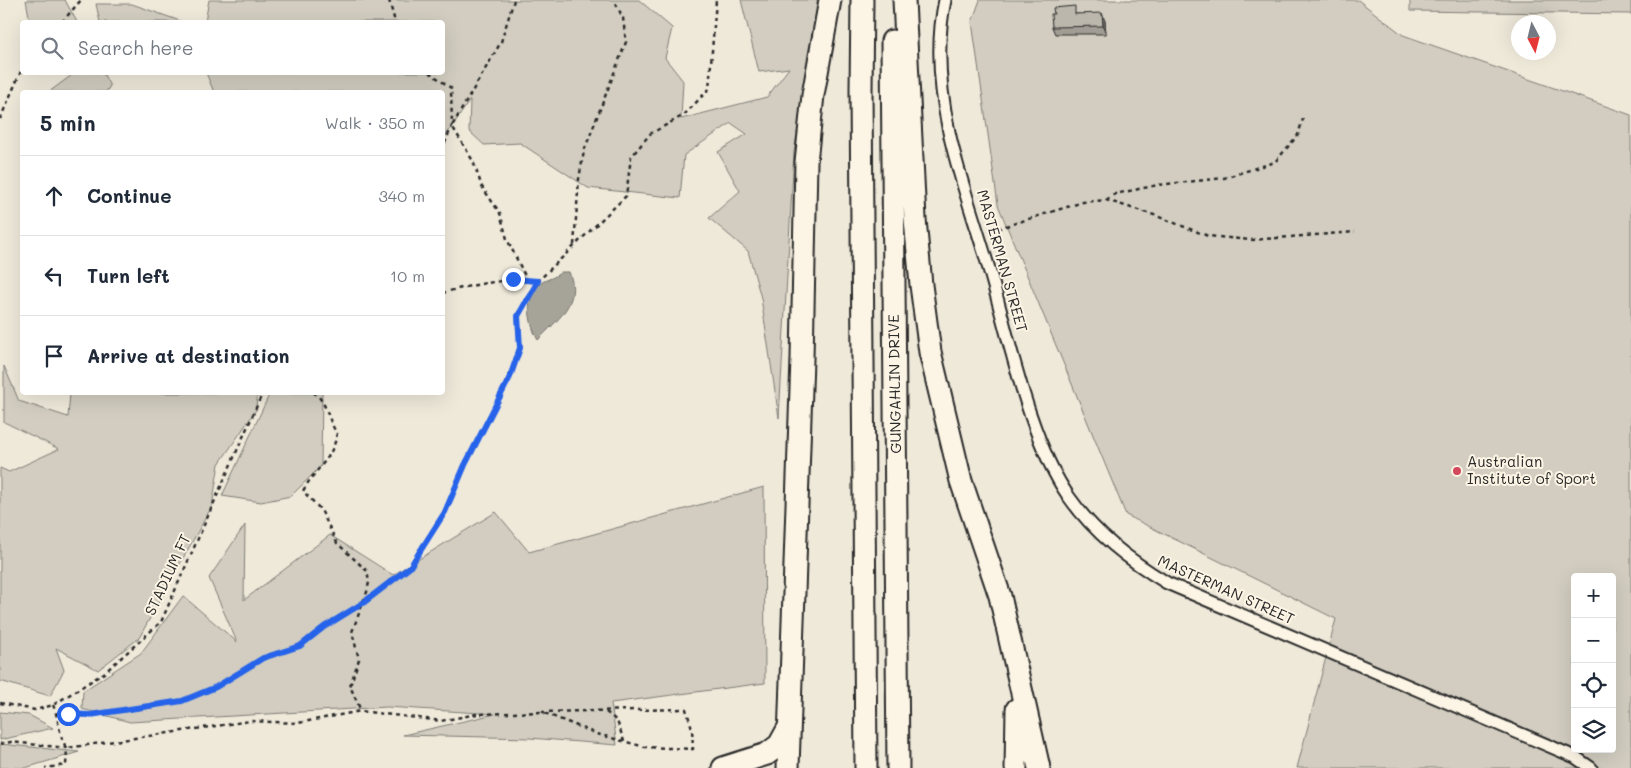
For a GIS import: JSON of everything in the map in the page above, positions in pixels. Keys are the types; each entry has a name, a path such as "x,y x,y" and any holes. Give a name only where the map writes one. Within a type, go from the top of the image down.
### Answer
{"highway":[{"path":"788,768 802,359 806,162 813,95 830,0"},
{"name":"GUNGAHLIN DRIVE","path":"862,0 860,89 866,768"},
{"name":"GUNGAHLIN DRIVE","path":"892,0 898,768"},
{"path":"904,0 916,219 921,285 930,352 961,481 1000,596 1039,768"},
{"path":"1016,768 1017,668"},
{"path":"723,768 767,754 779,745 789,725"}],"street":[{"name":"MASTERMAN STREET","path":"945,0 941,76 949,132 1027,402 1042,447 1068,496 1100,534 1130,560 1168,583 1575,757 1591,768"}],"path":[{"path":"64,20 81,0"},
{"path":"389,0 394,20"},
{"path":"445,143 452,126 501,42 514,0"},
{"path":"574,246 579,179 584,151 626,42 622,18 614,0"},
{"path":"56,713 90,715 182,701 216,687 263,658 300,646 324,627 363,603 410,567 445,512 465,465 510,377 520,348 518,316 538,281 626,196 631,157 650,134 684,116 709,89 716,0"},
{"path":"0,119 20,73"},
{"path":"433,75 451,88 452,126 472,161 482,187 500,214 507,239 528,280"},
{"path":"1106,200 1115,194 1158,185 1224,178 1275,162 1298,135 1303,119"},
{"path":"980,235 1083,202 1106,200 1154,215 1208,236 1251,240 1355,232"},
{"path":"445,292 479,284 513,279 538,281"},
{"name":"STADIUM FT","path":"0,703 36,710 53,705 104,673 161,622 262,395"},
{"path":"316,395 325,405 330,424 337,433 336,445 330,458 308,482 303,491 321,510 337,543 367,571 369,582 352,632 359,659 350,686 361,711"},
{"path":"45,768 66,765 67,748 62,742 53,705"},
{"path":"0,744 10,742 67,748 250,721 298,723 361,711 441,721 478,714 542,712 686,709 692,728 693,749 646,747 565,724 542,712"},
{"path":"604,711 617,721 624,741"}],"shaded area":[{"path":"26,0 65,0 76,20 30,20"},
{"path":"209,0 639,0 672,28 665,58 683,81 681,119 767,97 789,68 759,72 741,0 819,0 794,152 779,418 761,298 748,251 709,218 740,191 718,152 747,134 731,123 684,155 680,198 588,188 520,143 484,145 469,131 470,100 445,137 445,90 213,90 207,75 445,75 445,20 205,20"},
{"path":"980,0 1358,0 1403,35 1631,115 1631,768 1297,768 1336,619 1126,515 998,205 972,22"},
{"path":"1410,0 1631,0 1631,14 1410,11"},
{"path":"96,4 132,4 177,20 100,20"},
{"path":"72,75 104,75 110,86 107,90 52,90"},
{"path":"561,272 569,272 572,283 570,301 560,317 538,340 533,328 529,305 533,291 537,286"},
{"path":"4,366 19,401 68,417 70,395 257,395 256,410 219,464 212,506 139,638 98,670 56,648 64,670 50,696 0,681 0,468 9,472 59,449 4,422"},
{"path":"269,395 322,395 321,466 291,496 261,502 222,496"},
{"path":"764,487 765,683 611,703 617,745 530,738 403,735 495,714 387,707 130,722 82,709 83,691 141,653 183,596 237,642 209,578 245,525 244,600 330,535 393,575 496,512 529,552"},
{"path":"0,712 29,715 53,728 0,740"},
{"path":"0,744 79,752 25,768 0,768"}],"building":[{"path":"1075,6 1075,14 1102,13 1103,26 1052,27 1051,14 1054,14 1053,8"}],"place":[{"name":"Australian Institute of Sport","path":"1457,471"}],"route":[{"path":"68,714 90,715 182,701 216,687 263,658 300,646 324,627 363,603 410,567 445,512 456,482 510,377 520,348 518,316 538,281 513,279"}]}
